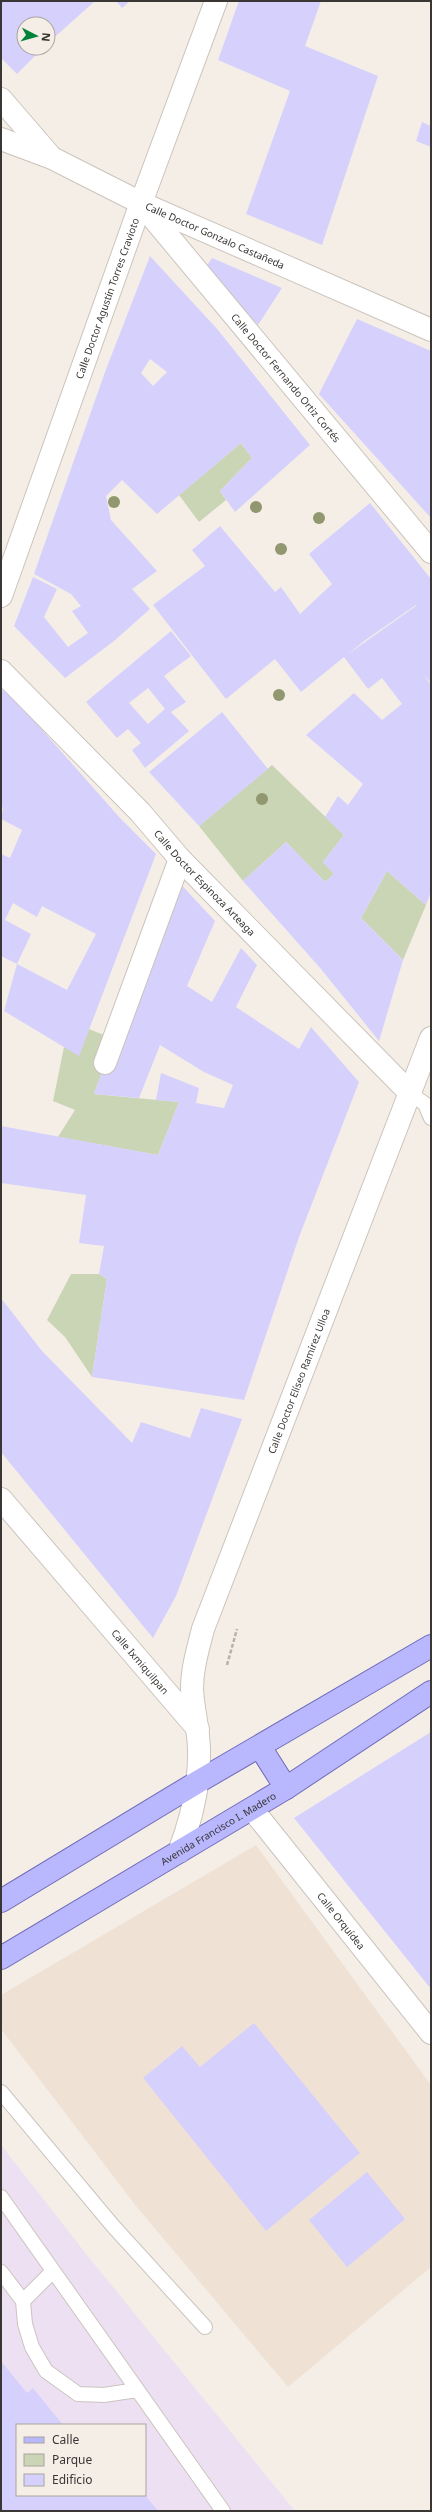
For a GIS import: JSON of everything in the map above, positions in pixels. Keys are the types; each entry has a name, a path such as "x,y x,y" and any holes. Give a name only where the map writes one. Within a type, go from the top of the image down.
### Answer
{"main road":[{"path":"1,1900 431,1646"},
{"name":"Avenida Francisco I. Madero","path":"1,1958 286,1788 431,1692"},
{"path":"260,1747 286,1788"}],"street":[{"name":"Calle Doctor Agustín Torres Cravioto","path":"1,596 140,203 216,1"},
{"path":"1,99 52,158"},
{"name":"Calle Doctor Gonzalo Castañeda","path":"1,139 52,158 140,203 431,330"},
{"name":"Calle Doctor Fernando Ortiz Cortés","path":"140,203 431,552"},
{"name":"Calle Doctor Espinoza Arteaga","path":"1,671 140,812 180,860 411,1094"},
{"path":"105,1063 180,860"},
{"name":"Calle Doctor Elíseo Ramírez Ulloa","path":"198,1729 192,1690 195,1659 203,1629 411,1094 431,1038"},
{"name":"Calle Ixmiquilpan","path":"1,1500 198,1729"},
{"path":"179,1852 188,1830 196,1784 200,1758 198,1729"},
{"name":"Calle Orquídea","path":"252,1809 431,2033"}],"lane":[{"path":"411,1094 426,1104 431,1118"},
{"path":"1,2092 113,2226 205,2327"},
{"path":"1,2197 223,2511"},
{"path":"24,2301 53,2271"},
{"path":"1,2272 24,2301 25,2324 32,2347 46,2370 78,2394 104,2395 137,2390"}],"shaded area":[{"path":"256,1845 431,2085 431,2267 288,2387 136,2206 1,2029 1,1995"},
{"path":"1,2145 87,2255 295,2511 1,2511"}],"green space":[{"path":"241,443 252,458 220,491 226,500 199,522 179,495"},
{"path":"272,765 344,835 323,862 334,874 325,882 286,842 243,881 199,826"},
{"path":"387,871 426,905 403,960 361,918"},
{"path":"89,1029 114,1039 94,1094 179,1102 158,1155 58,1137 75,1110 53,1101 64,1047"},
{"path":"71,1274 99,1274 107,1279 92,1377 65,1337 47,1320"}],"building":[{"path":"1,1 95,1 56,36 56,16 16,16 16,56 35,56 17,74 1,58"},
{"path":"116,1 130,1 122,8"},
{"path":"239,1 321,1 305,46 378,76 322,245 246,214 290,91 218,60"},
{"path":"422,122 431,126 431,147 416,141"},
{"path":"150,256 218,330 310,445 235,512 220,491 252,458 241,443 157,514 122,480 106,496 111,520 157,571 132,589 150,609 114,641 65,678 14,626 33,577 57,589 44,617 68,647 88,633 72,611 81,606 71,594 34,574 105,372","holes":["150,359 167,372 153,386 141,373"]},
{"path":"212,258 282,288 258,325 206,267"},
{"path":"357,319 431,351 431,518 319,394"},
{"path":"370,503 431,579 431,683 423,674 431,685 431,891 426,905 387,871 361,918 403,960 379,1041 321,969 243,881 286,842 325,882 334,874 323,862 344,835 325,817 338,796 348,805 363,784 306,735 354,693 382,720 402,704 382,678 368,689 344,657 301,692 275,659 226,699 153,605 205,566 192,550 220,526 275,592 281,587 300,614 332,584 309,554","holes":["416,606 348,654 364,641"]},
{"path":"171,631 191,656 164,676 186,702 171,712 189,731 145,768 132,750 141,743 128,729 117,738 86,702","holes":["148,688 165,709 148,724 129,703"]},
{"path":"6,689 120,818 156,854 79,1056 4,1011 17,964 1,956 1,854 10,858 22,830 1,819 3,808 1,805 1,691","holes":["13,903 37,917 42,906 96,934 67,990 17,964 31,934 5,920"]},
{"path":"222,712 268,769 199,826 149,772"},
{"path":"173,876 215,921 187,986 212,1002 241,948 257,965 236,1007 299,1049 311,1027 359,1082 299,1237 244,1400 92,1377 107,1279 99,1274 104,1246 79,1243 86,1195 1,1183 1,1126 158,1155 179,1102 156,1100 161,1073 199,1088 196,1103 224,1108 233,1085 204,1072 160,1045 139,1098 94,1094"},
{"path":"1,1298 42,1351 132,1443 141,1422 190,1438 201,1408 242,1419 176,1596 153,1638 1,1452"},
{"path":"431,1732 431,1989 294,1818"},
{"path":"254,2023 360,2153 266,2231 143,2078 182,2046 200,2067"},
{"path":"367,2172 405,2219 347,2267 309,2220"},
{"path":"1,2361 27,2393 33,2388 62,2424 16,2424 16,2496 146,2496 158,2511 1,2511"}]}
